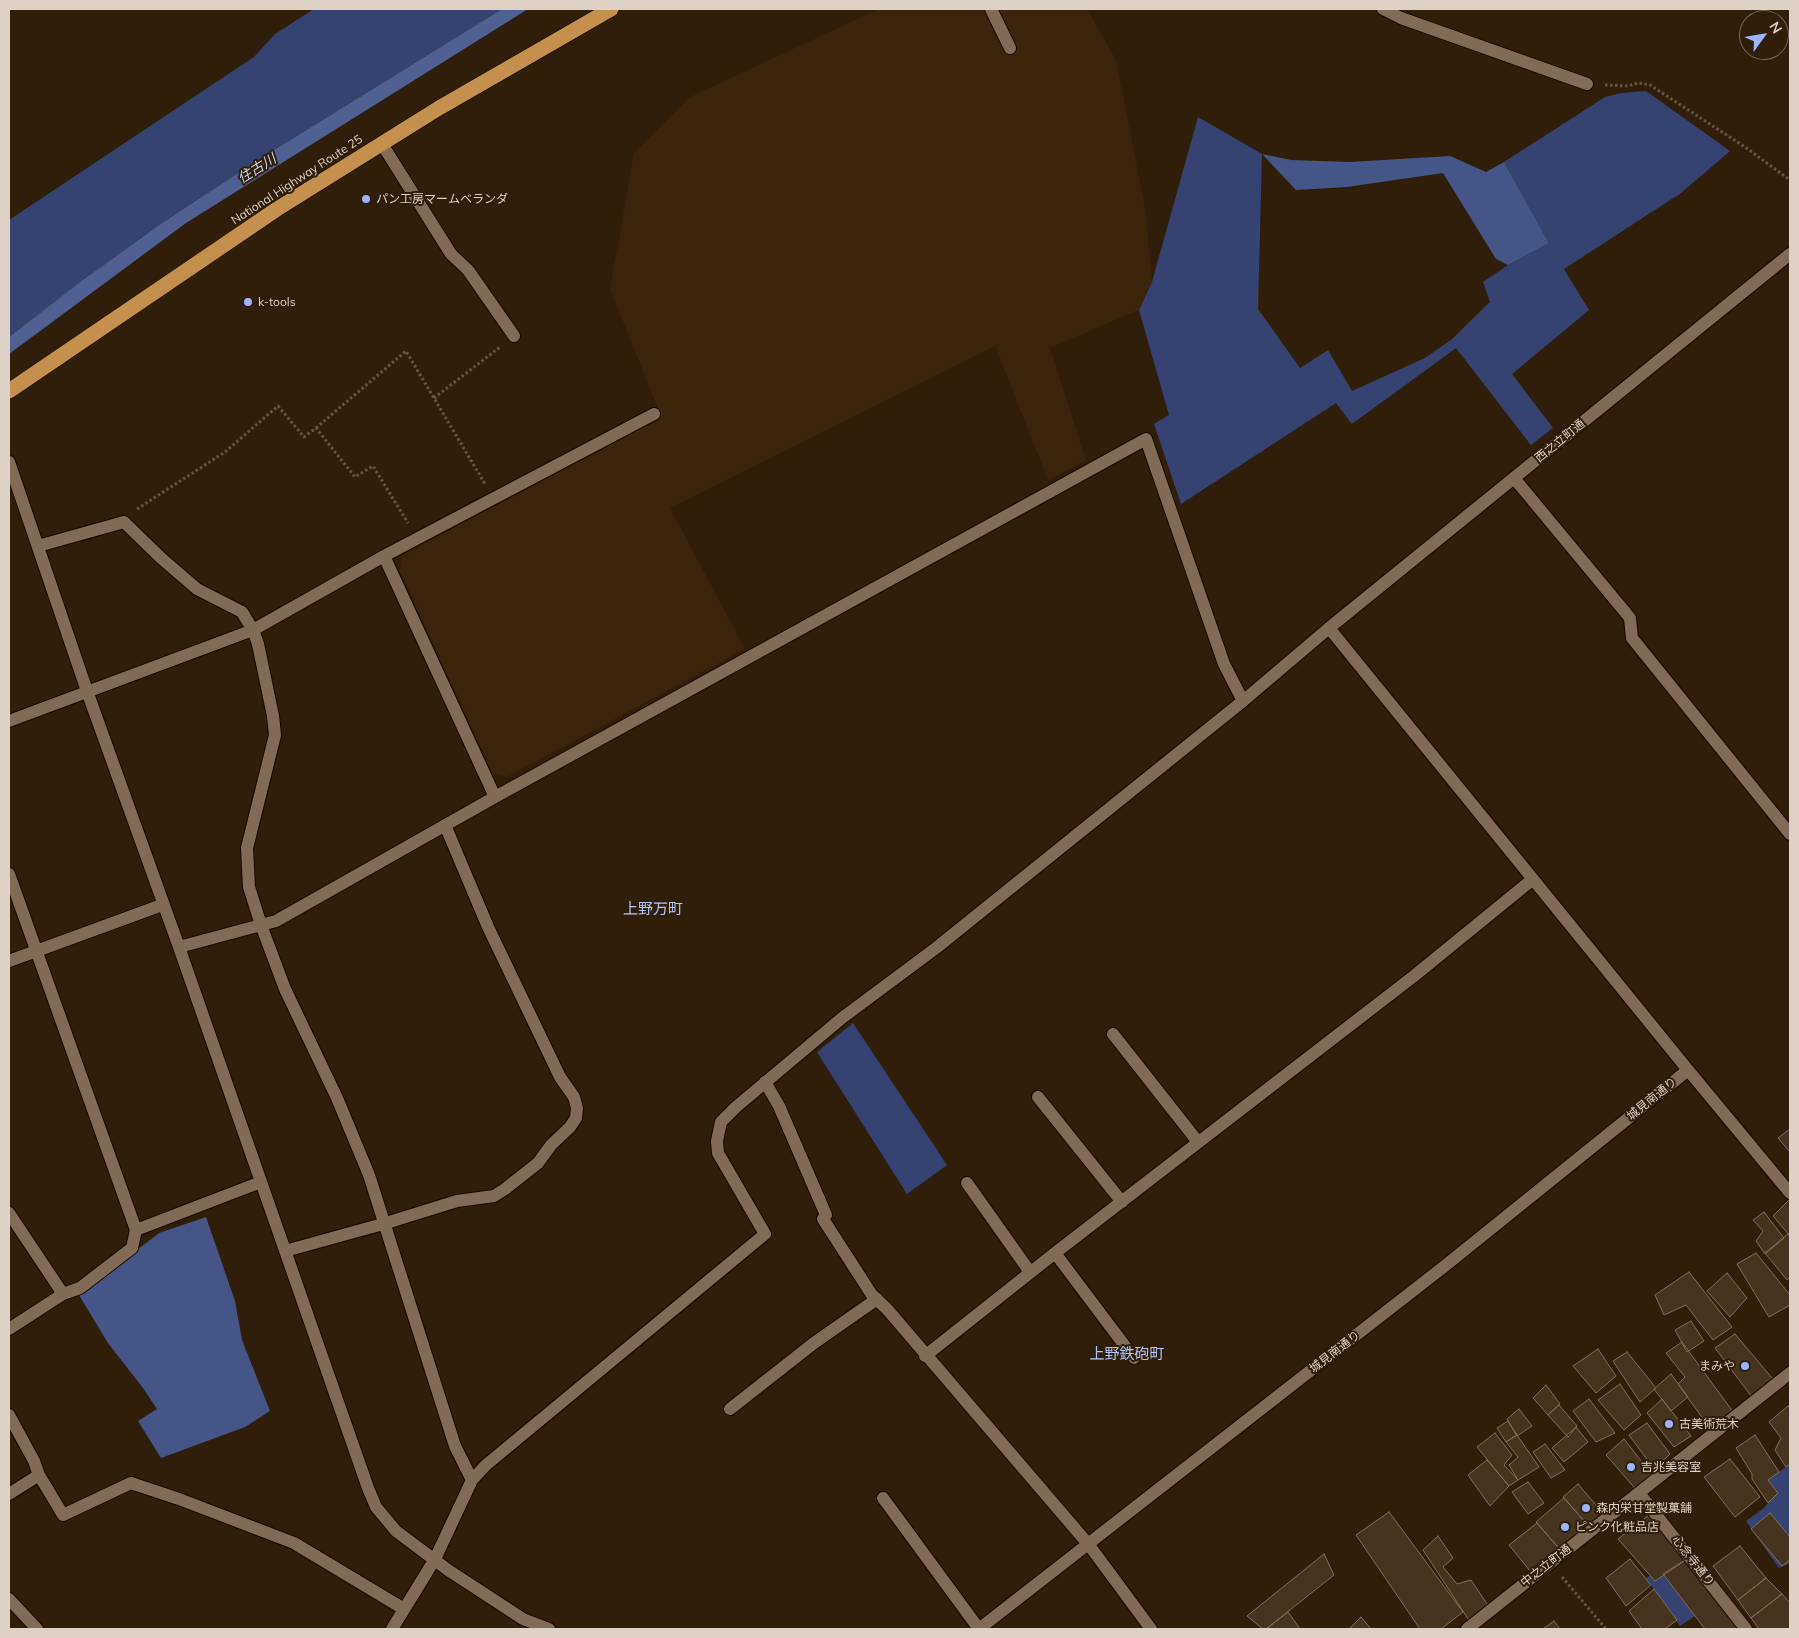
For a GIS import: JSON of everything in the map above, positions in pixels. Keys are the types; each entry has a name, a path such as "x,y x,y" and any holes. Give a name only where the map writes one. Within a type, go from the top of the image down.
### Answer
{"highway":[{"name":"National Highway Route 25","path":"9,392 277,210 439,108 611,9"}],"street":[{"path":"991,9 1010,48"},
{"path":"1383,9 1401,18 1586,84"},
{"path":"382,144 451,254 468,270 514,336"},
{"name":"西之立町通","path":"472,1480 486,1466 766,1234 718,1153 717,1141 721,1122 736,1107 842,1018 944,942 1243,701 1329,628 1790,254"},
{"path":"9,721 253,630 493,497 654,414"},
{"path":"179,947 276,921 495,797 1146,439 1224,664 1243,701"},
{"path":"9,462 162,905 179,947 376,1507 396,1531 448,1570 524,1619 549,1629"},
{"path":"1514,478 1630,618 1632,638 1790,834"},
{"path":"38,546 124,522 161,558 197,589 242,612 253,630 258,644 273,716 275,735 247,848 249,886 261,925 285,989 337,1098 366,1166 455,1446 472,1480 443,1539 435,1560 392,1629"},
{"path":"384,556 495,797"},
{"path":"1329,628 1790,1193"},
{"path":"285,1251 457,1201 494,1196 538,1162 576,1118 577,1108 574,1098 560,1077 488,927 445,825"},
{"path":"9,874 136,1230 132,1248 80,1288 63,1294 9,1329"},
{"path":"925,1356 1030,1272 1414,976 1533,879"},
{"path":"9,961 162,905"},
{"path":"1113,1034 1198,1142"},
{"name":"城見南通り","path":"979,1629 1446,1265 1688,1070"},
{"path":"765,1082 779,1106 826,1215 823,1220 872,1295 1089,1545 1151,1629"},
{"path":"1038,1097 1122,1202"},
{"path":"136,1230 261,1182"},
{"path":"967,1184 1030,1272"},
{"path":"9,1213 63,1294"},
{"path":"1055,1253 1134,1358"},
{"path":"730,1409 814,1343 877,1300"},
{"name":"中之立町通","path":"1467,1629 1790,1373"},
{"path":"9,1415 34,1461 39,1475 63,1515 130,1483 179,1498 294,1543 404,1610"},
{"path":"9,1494 39,1475"},
{"name":"心念寺通り","path":"1639,1493 1746,1629"},
{"path":"883,1498 979,1629"},
{"path":"9,1599 37,1629"}],"path":[{"path":"1586,84 1628,86 1638,83 1650,85 1744,146 1790,180"},
{"path":"434,398 514,336"},
{"path":"124,522 131,513 225,452 278,406 304,437 406,351 493,497"},
{"path":"316,428 355,477 373,466 417,538"},
{"path":"1550,1564 1606,1629"}],"shaded area":[{"path":"314,9 502,9 258,160 162,223 80,282 9,337 9,220 254,57 275,34"},
{"path":"879,9 1087,9 1116,60 1146,213 1152,282 1139,310 1050,348 1086,460 1048,480 995,346 670,508 745,649 507,777 493,774 400,571 402,556 661,416 610,289 634,153 690,97"},
{"path":"1646,91 1730,151 1681,193 1564,269 1589,310 1512,374 1553,428 1531,445 1456,348 1352,424 1336,403 1181,504 1154,424 1169,415 1139,310 1152,282 1198,117 1262,154 1258,309 1300,368 1328,350 1352,391 1425,358 1452,339 1490,302 1483,282 1508,265 1549,243 1504,162 1605,97 1621,93"},
{"path":"1262,154 1291,160 1350,162 1450,156 1486,172 1504,162 1549,243 1508,265 1496,259 1443,173 1347,187 1296,190"},
{"path":"853,1023 947,1165 907,1194 817,1052"},
{"path":"206,1217 235,1301 242,1340 270,1411 245,1427 161,1458 138,1421 157,1409 108,1343 79,1295 159,1233"},
{"path":"1790,1464 1790,1563 1779,1568 1746,1521 1764,1508 1777,1493 1768,1480"},
{"path":"1660,1569 1695,1616 1680,1626 1646,1578"}],"water":[{"name":"住古川","path":"502,9 528,9 186,223 9,354 9,337 80,282 162,223 258,160"}],"building":[{"path":"1790,1129 1790,1152 1778,1138"},
{"path":"1790,1199 1790,1236 1773,1216"},
{"path":"1764,1212 1784,1238 1765,1254 1756,1241 1763,1231 1753,1220"},
{"path":"1788,1234 1790,1237 1790,1277 1787,1280 1765,1253"},
{"path":"1756,1253 1790,1295 1790,1305 1769,1317 1737,1264"},
{"path":"1689,1272 1732,1327 1713,1340 1686,1305 1664,1315 1655,1295"},
{"path":"1727,1273 1747,1298 1730,1317 1707,1291"},
{"path":"1691,1321 1704,1341 1687,1352 1675,1330"},
{"name":"まみや","path":"1735,1334 1777,1384 1755,1401 1715,1348"},
{"path":"1682,1342 1736,1416 1714,1434 1678,1384 1685,1377 1666,1353"},
{"path":"1598,1349 1616,1376 1596,1393 1573,1366"},
{"path":"1627,1352 1656,1388 1640,1402 1613,1361"},
{"path":"1671,1374 1688,1397 1671,1411 1654,1389"},
{"path":"1620,1384 1641,1415 1624,1430 1598,1400"},
{"path":"1546,1385 1560,1404 1548,1415 1533,1398"},
{"path":"1589,1399 1615,1433 1596,1442 1573,1411"},
{"name":"古美術荒木","path":"1662,1399 1691,1436 1674,1447 1647,1413"},
{"path":"1559,1405 1577,1426 1568,1437 1548,1415"},
{"path":"1788,1406 1790,1409 1790,1464 1786,1467 1775,1450 1781,1438 1769,1422"},
{"path":"1519,1409 1532,1426 1517,1436 1507,1419"},
{"path":"1508,1421 1517,1435 1506,1442 1497,1428"},
{"path":"1647,1423 1670,1454 1654,1469 1629,1435"},
{"path":"1576,1427 1588,1442 1564,1462 1552,1448"},
{"path":"1495,1433 1512,1455 1504,1465 1518,1480 1509,1486 1477,1447"},
{"path":"1517,1435 1539,1467 1518,1480 1509,1465 1518,1457 1506,1442"},
{"path":"1755,1435 1779,1472 1768,1480 1778,1493 1768,1503 1752,1479 1752,1474 1736,1448"},
{"name":"吉兆美容室","path":"1624,1439 1656,1480 1639,1493 1606,1455"},
{"path":"1545,1444 1565,1470 1551,1478 1533,1452"},
{"path":"1730,1459 1760,1497 1735,1517 1704,1477"},
{"path":"1487,1460 1509,1486 1490,1506 1468,1475"},
{"path":"1528,1482 1544,1503 1528,1514 1512,1492"},
{"name":"森内栄甘堂製菓舗","path":"1578,1484 1607,1518 1592,1530 1563,1497"},
{"name":"ピンク化粧品店","path":"1564,1498 1592,1530 1563,1553 1536,1522"},
{"path":"1654,1511 1690,1557 1655,1581 1618,1539"},
{"path":"1389,1512 1463,1612 1441,1629 1420,1629 1356,1535"},
{"path":"1770,1513 1790,1537 1790,1560 1782,1566 1751,1529"},
{"path":"1537,1523 1563,1553 1534,1576 1509,1545"},
{"path":"1438,1536 1453,1558 1443,1567 1457,1584 1471,1580 1491,1610 1472,1625 1423,1550"},
{"path":"1740,1546 1766,1578 1738,1600 1713,1566"},
{"path":"1324,1554 1334,1575 1266,1629 1263,1629 1247,1616"},
{"path":"1690,1557 1743,1625 1737,1629 1705,1629 1663,1574"},
{"path":"1630,1559 1651,1585 1626,1606 1606,1578"},
{"path":"1766,1578 1782,1594 1751,1618 1738,1600"},
{"path":"1654,1589 1677,1620 1665,1629 1642,1629 1629,1611"},
{"path":"1782,1594 1790,1603 1790,1629 1759,1629 1751,1618"},
{"path":"1288,1612 1300,1629 1266,1629"},
{"path":"1361,1617 1371,1629 1349,1629"},
{"path":"1554,1621 1560,1629 1543,1629"}],"place":[{"name":"パン工房マームベランダ","path":"366,199"},
{"name":"k-tools","path":"248,302"},
{"name":"まみや","path":"1745,1366"},
{"name":"古美術荒木","path":"1669,1424"},
{"name":"吉兆美容室","path":"1631,1467"},
{"name":"森内栄甘堂製菓舗","path":"1586,1508"},
{"name":"ピンク化粧品店","path":"1565,1527"}],"district":[{"name":"上野万町","path":"653,909"},
{"name":"上野鉄砲町","path":"1127,1354"}]}
